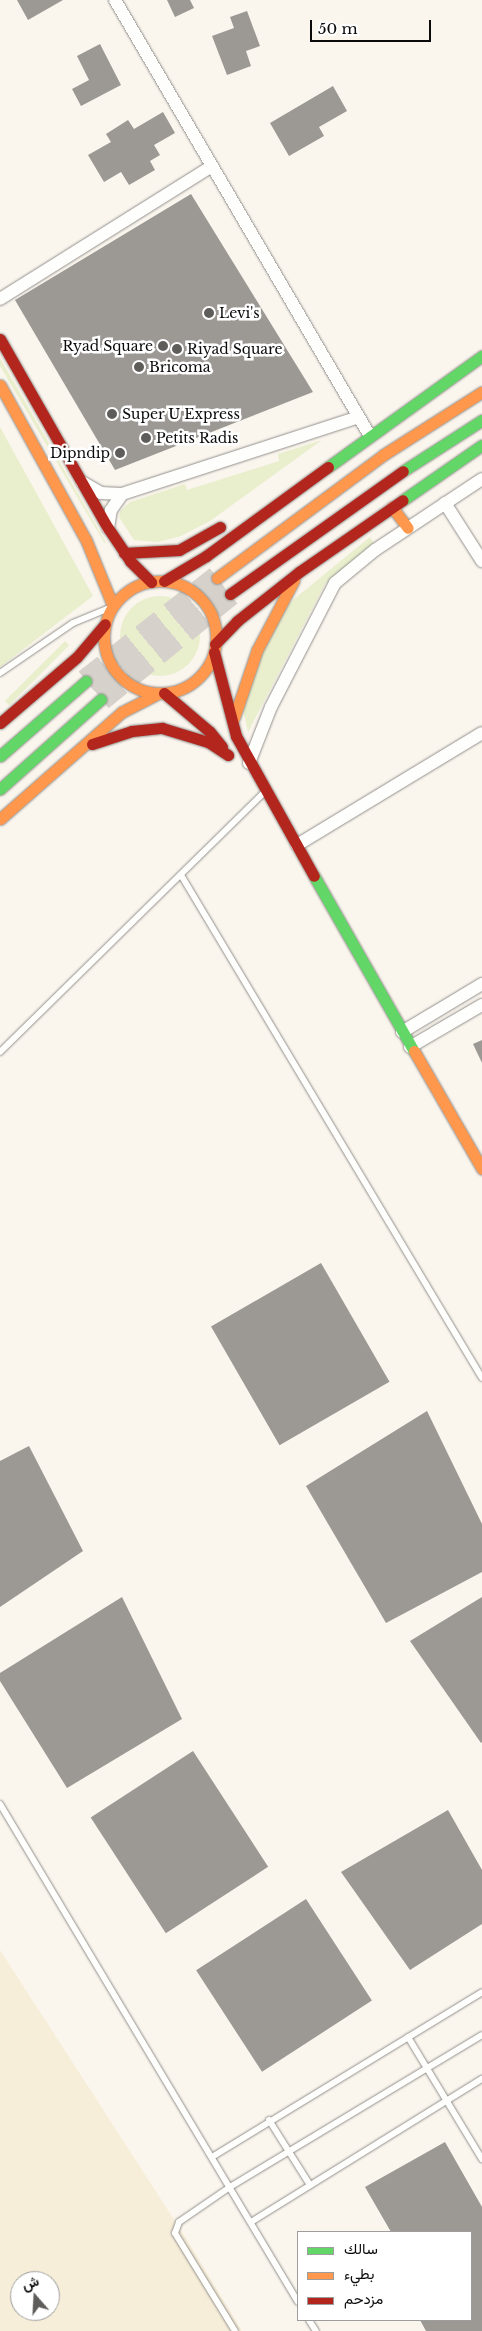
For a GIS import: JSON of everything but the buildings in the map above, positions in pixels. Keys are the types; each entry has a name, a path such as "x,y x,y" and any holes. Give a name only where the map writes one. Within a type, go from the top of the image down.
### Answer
{"main road":[{"path":"0,339 108,528 124,553 151,582"},
{"path":"164,581 206,556 482,356"},
{"path":"0,385 86,540 113,606"},
{"path":"217,578 383,455 482,392"},
{"path":"230,594 396,475 482,420"},
{"path":"0,819 122,712 161,693 177,690 200,676 215,648 237,621 299,572 482,445"},
{"path":"252,507 282,500"},
{"path":"392,507 408,528"},
{"path":"124,553 151,554 179,550 204,538 230,521"},
{"path":"233,721 260,642 299,572"},
{"path":"228,755 210,732 161,693 131,685 111,665 103,638 105,624 113,606 130,590 151,582 164,581 179,584 203,601 215,629 215,648 236,736 249,763 410,1047 482,1169"},
{"path":"0,723 77,657 105,624"},
{"path":"0,756 86,681"},
{"path":"0,789 101,699"},
{"path":"78,749 132,731 162,728 208,742 228,755 249,763"}],"street":[{"path":"115,0 370,436"},
{"path":"0,299 212,166"},
{"path":"82,482 101,493 122,494 359,417"},
{"path":"249,763 271,708 325,598 346,573 408,528 482,479"},
{"path":"108,528 111,510 122,494"},
{"path":"445,503 482,561"},
{"path":"297,845 482,733"},
{"path":"402,1032 482,984"},
{"path":"410,1047 482,1005"}],"lane":[{"path":"0,673 72,622 113,606"},
{"path":"0,1052 265,792"},
{"path":"181,875 482,1378"},
{"path":"0,1804 297,2300"},
{"path":"212,2156 482,1992"},
{"path":"235,2331 175,2234 179,2222 230,2187 482,2035"},
{"path":"408,2037 482,2159"},
{"path":"251,2222 482,2079"},
{"path":"269,2120 310,2185"}],"shaded area":[{"path":"0,1950 184,2235 242,2331 0,2331"}],"green space":[{"path":"0,358 105,541 105,544 0,366"},
{"path":"0,427 93,596 0,667"},
{"path":"322,440 210,521 181,536 158,542 134,540 119,517 120,511 130,502 185,484 187,490 279,461 278,454"},
{"path":"370,537 374,543 325,584 248,732 242,705 272,627 293,600"},
{"path":"160,596 175,599 188,608 197,621 200,636 197,651 188,664 175,673 160,676 145,673 132,664 123,651 120,636 123,621 132,608 145,599"},
{"path":"65,641 69,645 9,705 5,701"}],"tunnel":[{"path":"86,681 217,578"},
{"path":"101,699 230,594"}],"traffic: fast":[{"path":"328,467 482,356"},
{"path":"403,471 482,420"},
{"path":"403,500 482,445"},
{"path":"0,756 86,681"},
{"path":"0,789 101,699"},
{"path":"314,876 414,1051"}],"traffic: slow":[{"path":"0,385 86,540 113,606"},
{"path":"217,578 383,455 482,392"},
{"path":"392,507 408,528"},
{"path":"234,718 257,650 294,580"},
{"path":"160,581 181,585 199,598 212,616 216,637 212,658 199,676 181,689 160,693 139,689 121,676 108,658 104,637 108,616 121,598 139,585 160,581"},
{"path":"0,819 122,712 159,693"},
{"path":"414,1051 482,1169"}],"traffic: jam":[{"path":"0,339 108,528 130,561 151,582"},
{"path":"164,581 206,556 328,467"},
{"path":"230,594 403,471"},
{"path":"215,644 237,621 299,572 403,500"},
{"path":"124,553 179,550 220,527"},
{"path":"0,723 77,657 105,624"},
{"path":"214,652 236,736 314,876"},
{"path":"164,693 210,732 222,747"},
{"path":"92,744 132,731 162,728 208,742 228,755"}],"place":[{"name":"Levi's","path":"209,313"},
{"name":"Ryad Square","path":"163,346"},
{"name":"Riyad Square","path":"177,349"},
{"name":"Bricoma","path":"139,367"},
{"name":"Super U Express","path":"112,414"},
{"name":"Petits Radis","path":"146,438"},
{"name":"Dipndip","path":"120,453"}]}
